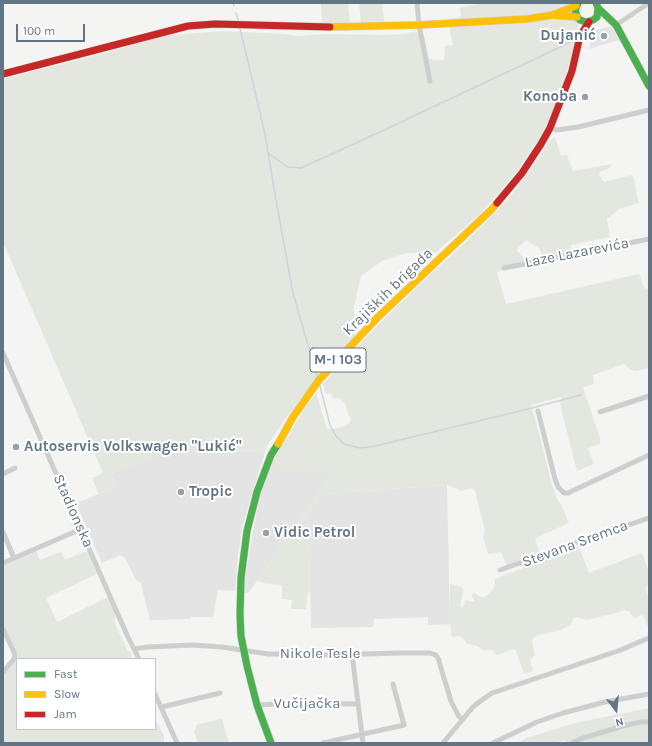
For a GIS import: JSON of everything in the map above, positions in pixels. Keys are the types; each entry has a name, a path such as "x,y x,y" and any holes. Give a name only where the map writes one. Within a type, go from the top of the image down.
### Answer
{"main road":[{"path":"3,74 188,26 215,24 336,27 419,25 526,19 553,15 577,5"},
{"name":"M-I 103","path":"577,5 575,13 577,18"},
{"path":"597,6 614,22 648,80"},
{"name":"M-I 103","path":"592,21 598,14 597,6"},
{"path":"553,15 577,18 583,22 614,22"},
{"name":"Krajiških brigada","path":"271,743 257,705 244,650 240,624 243,558 247,531 254,502 271,455 293,417 313,388 378,318 491,210 522,172 550,128 572,71 580,36 577,18"},
{"name":"Krajiških brigada","path":"580,36 592,21"}],"street":[{"path":"417,3 419,25 430,80"},
{"path":"614,22 647,4"},
{"path":"550,128 558,130 578,127 649,110"},
{"name":"Laze Lazarevića","path":"504,268 649,239"},
{"name":"Stadionska","path":"3,353 5,364 138,658"},
{"path":"600,412 649,396"},
{"path":"538,411 555,479 558,487 564,493 568,493 649,455"},
{"path":"3,474 15,468"},
{"name":"Stevana Sremca","path":"500,570 649,518"},
{"path":"3,563 81,529"},
{"path":"3,532 14,558"},
{"path":"3,629 15,656 3,672"},
{"path":"443,743 479,702 492,694 618,651 649,638"},
{"name":"Nikole Tesle","path":"134,649 192,645 222,646 268,654 329,655 424,652 436,655 439,660 451,701 462,720"},
{"path":"352,654 363,743"},
{"path":"323,743 404,725 393,684"},
{"path":"162,708 220,693"},
{"path":"493,743 537,722 563,713 605,702 649,694"},
{"path":"156,696 177,743"},
{"name":"Vučijačka","path":"257,705 293,703 357,704"},
{"path":"572,743 580,739 629,725 649,722"}],"shaded area":[{"path":"348,3 350,24 322,23 321,4"},
{"path":"359,3 382,3 385,28 361,24"},
{"path":"482,3 583,3 572,55 552,116 515,174 480,214 435,253 406,253 382,261 361,276 354,307 355,337 319,376 283,422 267,446 261,450 253,451 178,447 111,473 115,488 99,494 92,478 103,473 3,242 3,79 109,52 160,36 222,31 297,36 323,34 384,35 405,34 415,31 424,36 429,59 444,60 445,46 453,45 449,19 461,17 460,8"},
{"path":"611,26 619,40 589,49 593,31"},
{"path":"555,137 561,156 567,155 573,171 612,164 610,168 600,172 599,175 604,182 632,175 639,203 619,209 607,219 610,237 571,245 573,253 543,261 540,249 526,240 516,250 529,263 497,272 506,304 639,274 645,289 649,288 649,368 636,371 631,370 624,364 593,375 594,384 583,387 600,438 600,444 588,448 594,464 577,471 559,400 562,400 561,397 531,405 552,485 569,523 535,538 541,557 508,569 501,552 488,554 483,536 485,530 475,491 472,488 462,491 447,485 323,494 308,511 310,592 308,591 306,609 291,609 292,600 282,599 282,585 257,581 331,473 320,475 283,470 278,468 273,463 273,460 308,403 316,393 327,429 343,427 350,423 351,418 345,404 339,398 333,399 331,393 326,394 323,384 372,331 467,241 509,198 550,140"},
{"path":"267,446 242,527 235,591 218,590 213,617 150,620 141,584 136,580 125,558 121,555 102,563 76,503 115,488 111,473 178,447 253,451 261,450"},
{"path":"273,460 331,473 331,475 248,593 243,592 259,498"},
{"path":"447,485 450,624 428,625 428,617 374,619 373,627 311,628 308,511 323,494"},
{"path":"579,547 589,573 642,553 649,572 649,583 645,588 649,599 649,629 643,615 634,618 629,611 624,610 586,620 576,617 573,619 571,625 561,630 535,636 532,642 535,655 530,660 533,671 524,674 516,651 513,649 497,655 492,650 483,650 477,646 467,644 464,639 458,635 454,637 452,636 450,624 450,584 459,586 463,589 460,606 462,608 466,600 473,602 475,601 472,594 475,593 480,597 485,597 488,595 495,585 495,579"},
{"path":"36,551 40,560 61,552 65,560 83,552 88,552 97,574 46,598 57,622 108,597 116,615 114,622 128,651 131,652 132,658 17,658 17,652 3,624 3,566"},
{"path":"16,659 16,730 156,730 156,720 164,736 164,743 3,743 3,675"},
{"path":"649,708 649,743 566,743 564,740 553,743 518,743 526,738 579,722"},
{"path":"222,719 229,743 198,743 194,732 197,725"}],"waterway":[{"path":"236,13 238,20"},
{"path":"240,28 265,134 293,293 317,376"},
{"path":"269,154 288,167 301,168 571,42"},
{"path":"320,386 330,425 336,436 344,444 360,448 371,447 581,395"}],"traffic: fast":[{"path":"578,3 575,10 577,17 586,22 597,17 598,8 596,3"},
{"path":"598,8 616,25 649,86"},
{"path":"271,743 257,705 247,666 241,636 240,615 241,578 247,531 257,492 271,455 278,444"}],"traffic: slow":[{"path":"555,14 576,6"},
{"path":"330,27 419,25 527,19 553,15 577,17"},
{"path":"278,444 293,417 319,380 377,318 497,203"}],"traffic: jam":[{"path":"497,203 522,173 550,128 572,71 580,36 589,22"},
{"path":"3,74 188,26 215,24 330,27"}],"place":[{"name":"Dujanić","path":"604,36"},
{"name":"Konoba","path":"585,97"},
{"name":"Autoservis Volkswagen \"Lukić\"","path":"16,447"},
{"name":"Tropic","path":"181,492"},
{"name":"Vidic Petrol","path":"266,533"}]}
